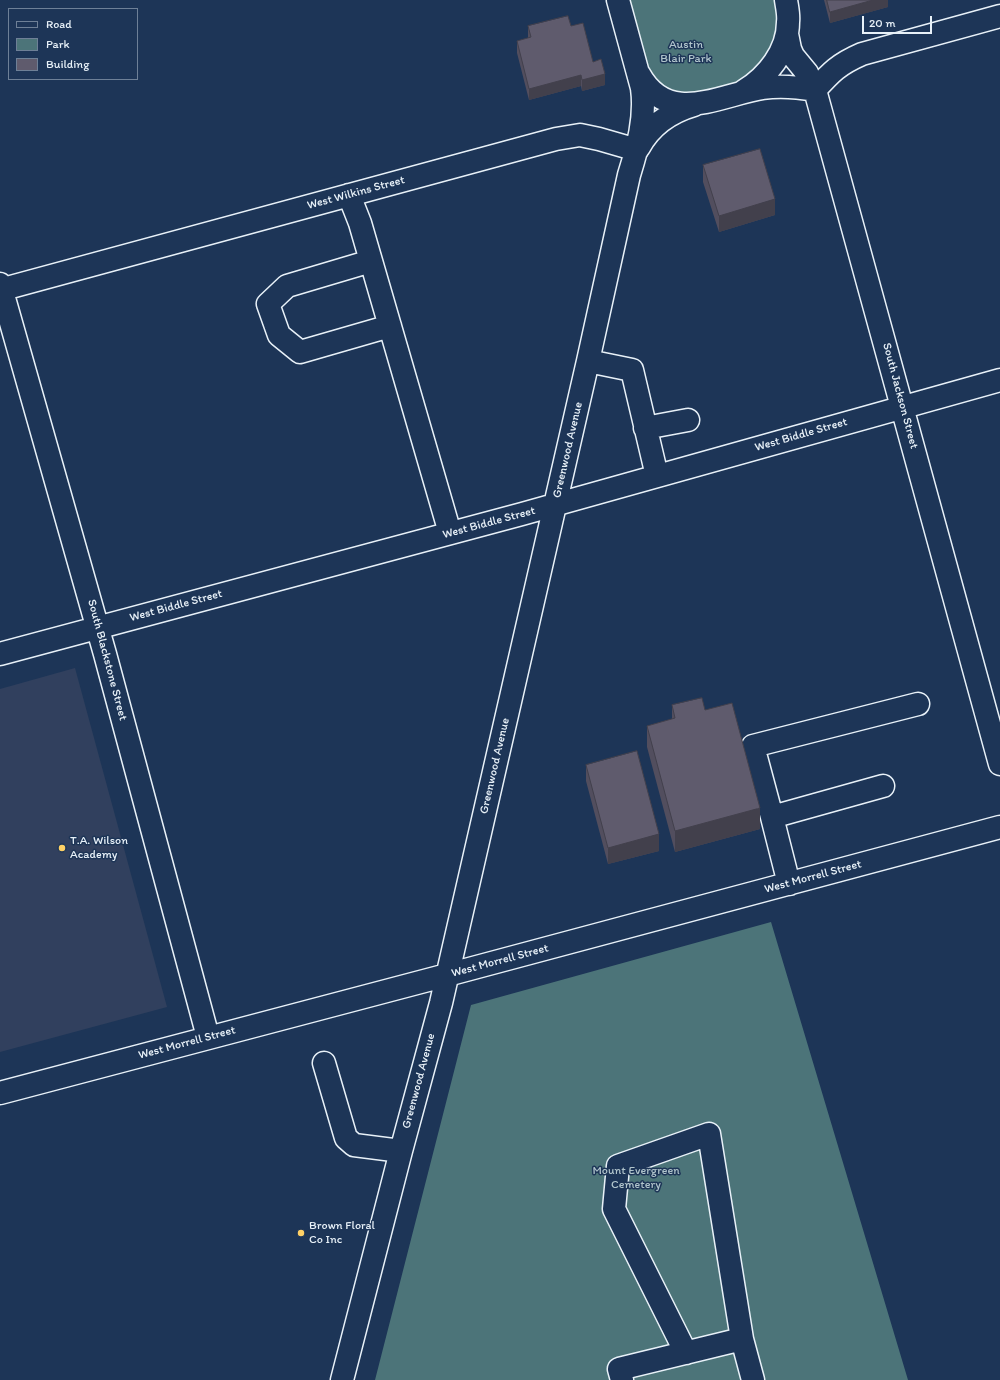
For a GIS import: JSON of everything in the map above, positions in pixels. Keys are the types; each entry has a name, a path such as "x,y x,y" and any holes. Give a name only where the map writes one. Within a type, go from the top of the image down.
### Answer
{"street":[{"path":"618,0 642,88 642,121 637,150"},
{"name":"South Jackson Street","path":"786,0 788,23 787,34 790,49 807,73 815,90 903,406 1000,764"},
{"path":"637,150 648,134 661,120 676,112 698,104 774,86 815,90 830,73 842,63 862,54 1000,16"},
{"name":"South Jackson Street","path":"741,93 754,84 772,65 779,54 787,34"},
{"path":"637,72 647,88 656,95 676,103 698,104"},
{"name":"West Wilkins Street","path":"0,288 571,136 588,136 637,150"},
{"name":"Greenwood Avenue","path":"342,1380 400,1151 441,1003 588,361 629,175 637,150"},
{"path":"349,195 360,223 450,533"},
{"path":"371,261 287,286 268,304 279,335 300,352 390,326"},
{"name":"South Blackstone Street","path":"0,288 98,627 208,1037"},
{"path":"588,361 632,370 656,476"},
{"name":"West Biddle Street","path":"0,654 450,533 1000,380"},
{"path":"645,428 688,420"},
{"path":"789,884 753,746 918,704"},
{"path":"772,817 883,786"},
{"name":"West Morrell Street","path":"0,1093 1000,827"},
{"path":"324,1063 346,1138 354,1145 400,1151"},
{"path":"686,1352 614,1209 618,1166 709,1134 742,1339 753,1380"},
{"path":"622,1380 619,1369 742,1339"}],"shaded area":[{"name":"T.A. Wilson Academy","path":"75,668 167,1007 0,1052 0,689"}],"green space":[{"name":"Austin Blair Park","path":"618,0 786,0 788,23 741,93 656,95"},
{"name":"Mount Evergreen Cemetery","path":"771,922 908,1380 375,1380 471,1005"}],"building":[{"path":"827,0 873,0 830,12"},
{"path":"568,16 571,26 583,23 593,62 601,59 605,74 582,80 581,75 529,89 517,41 531,37 528,26"},
{"path":"760,149 775,199 719,216 703,165"},
{"path":"702,698 705,710 732,703 760,808 675,831 647,726 675,718 672,705"},
{"path":"637,751 659,834 608,848 586,765"}],"place":[{"name":"T.A. Wilson Academy","path":"62,848"},
{"name":"Brown Floral Co Inc","path":"301,1233"}]}
